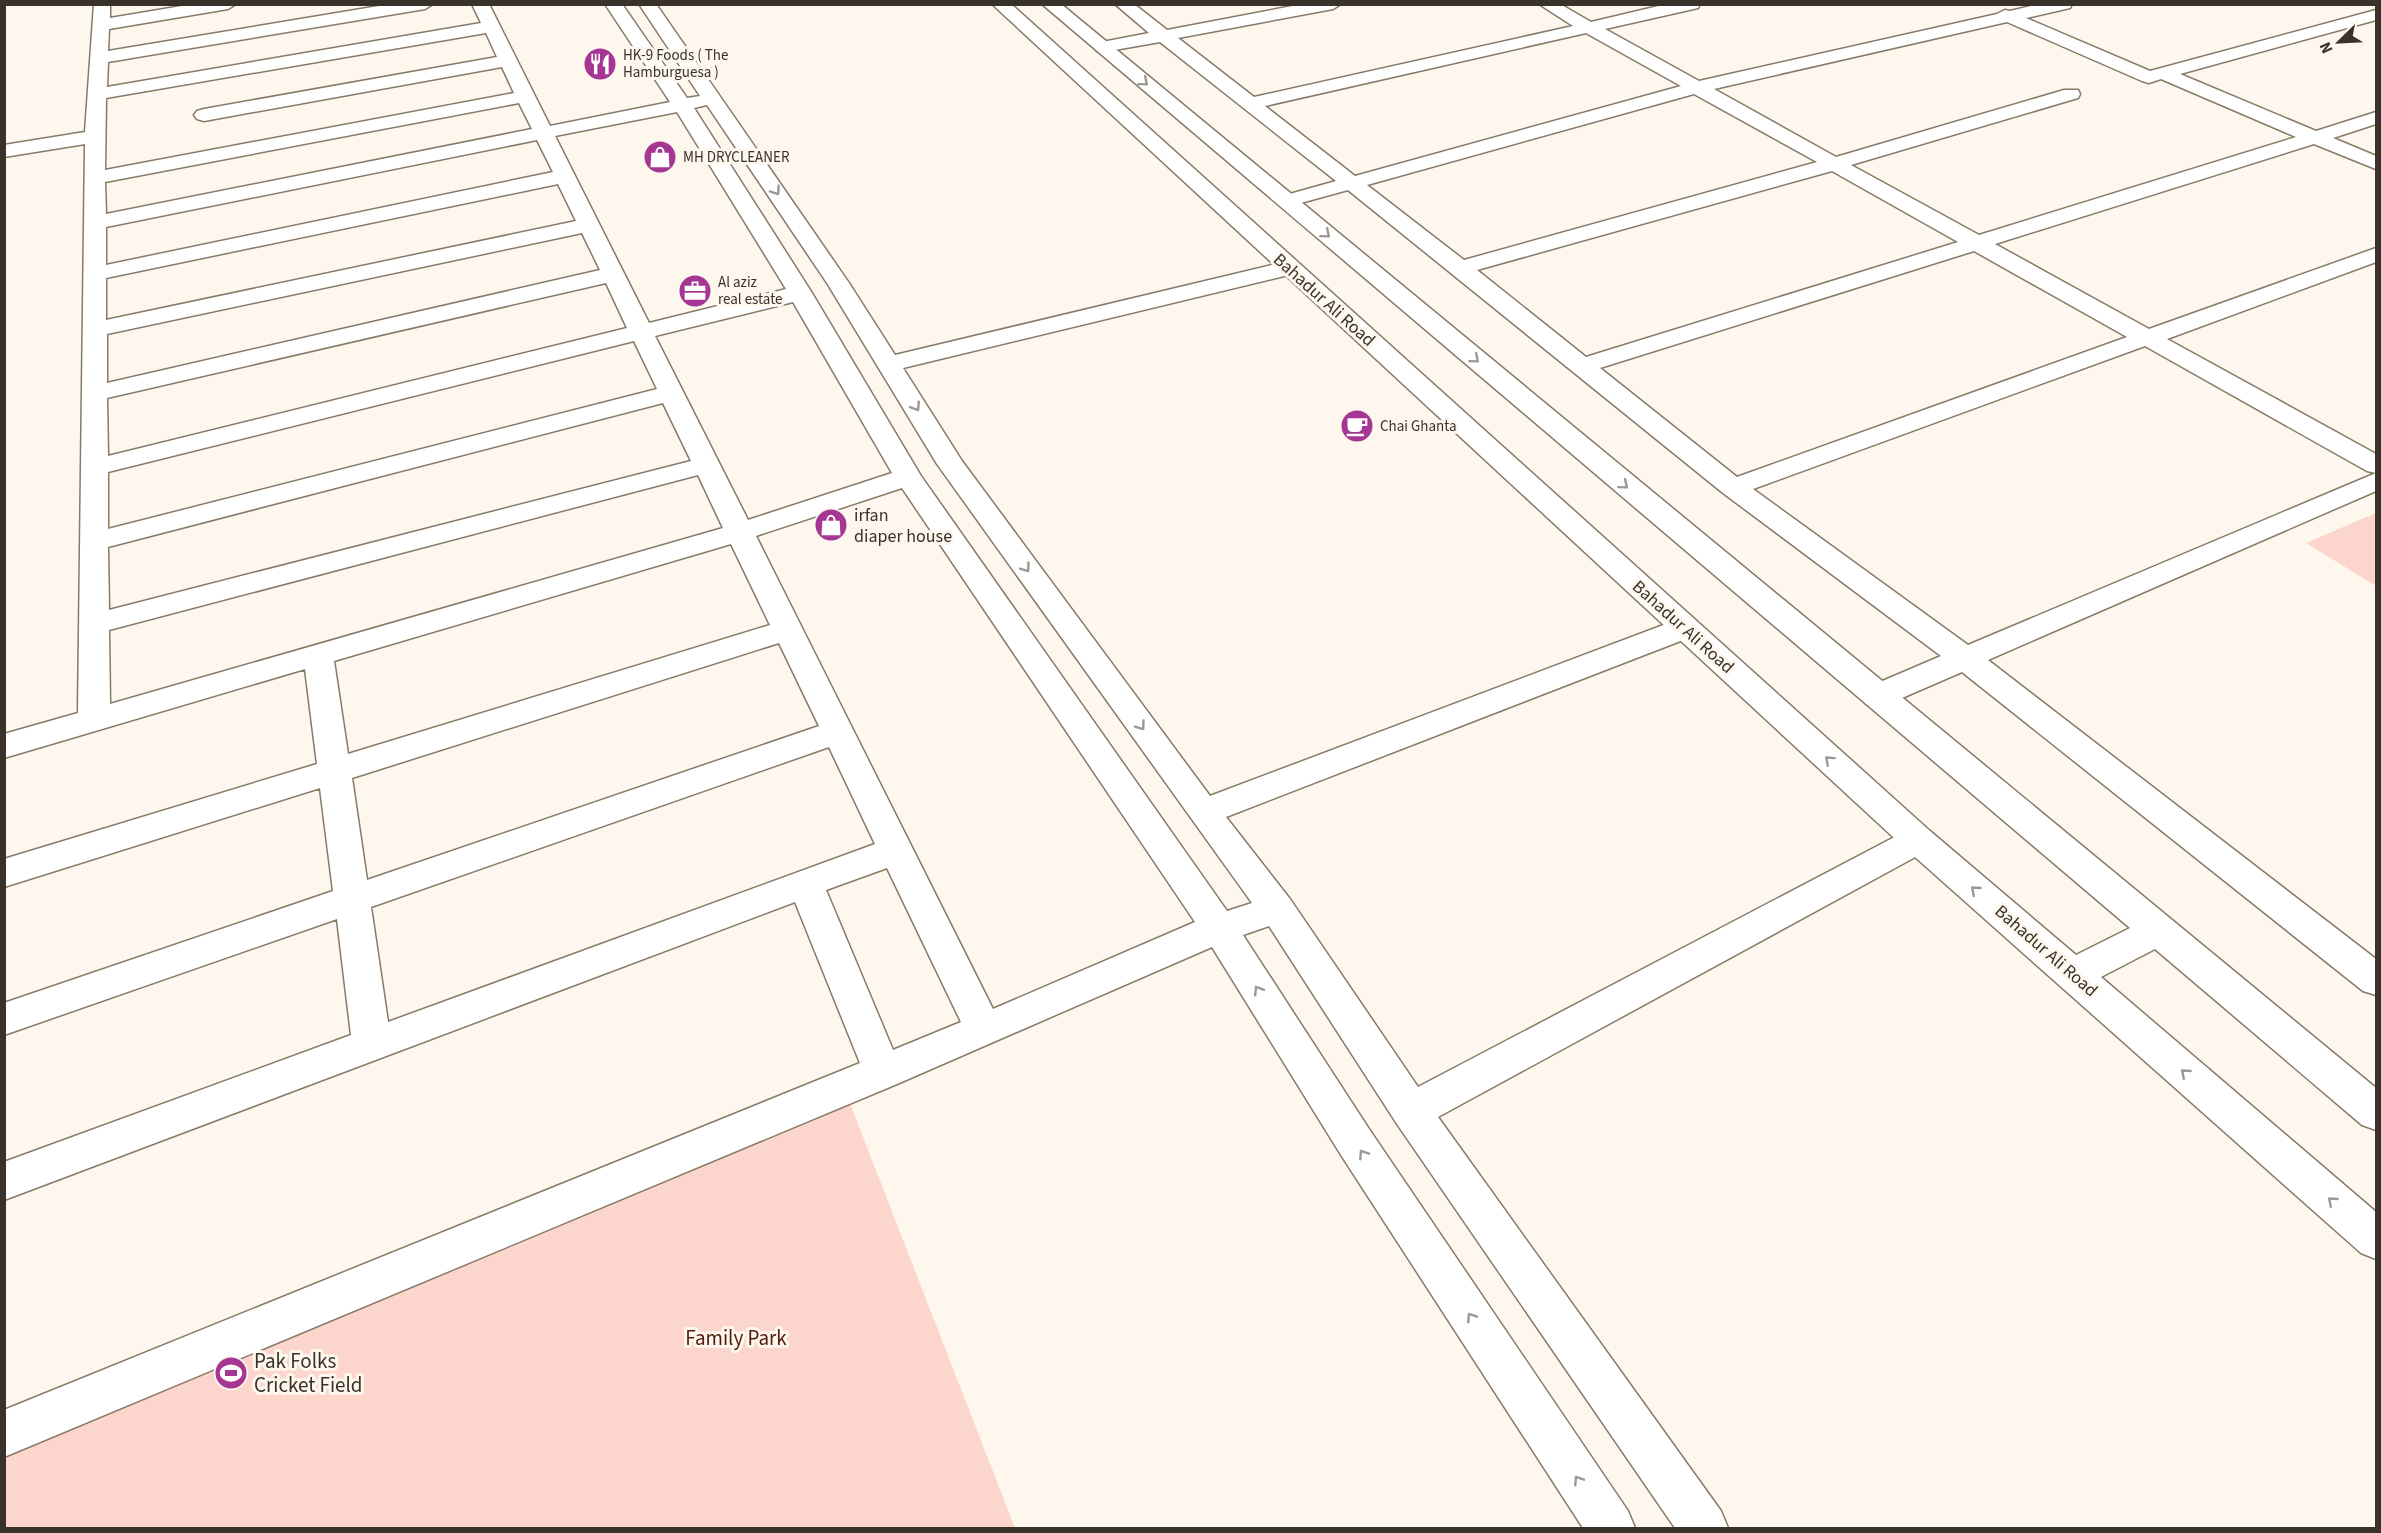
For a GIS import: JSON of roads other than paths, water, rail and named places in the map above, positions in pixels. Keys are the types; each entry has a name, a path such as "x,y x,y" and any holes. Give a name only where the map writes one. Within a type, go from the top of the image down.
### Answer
{"street":[{"path":"94,720 94,178 101,14 228,4"},
{"path":"99,58 426,4"},
{"path":"613,4 682,105 800,293 908,477 1219,928 1355,1142 1611,1528"},
{"path":"647,4 714,99 889,364 950,464 1277,909 1411,1111 1704,1528"},
{"name":"Bahadur Ali Road","path":"1000,4 1918,840 2376,1239"},
{"path":"1050,4 2376,1112"},
{"path":"1123,4 1460,268 1733,487 1966,659 2376,980"},
{"path":"1103,47 1333,4"},
{"path":"1547,4 1694,88 2376,465"},
{"path":"1250,104 1692,4"},
{"path":"1982,4 2149,77 2376,15"},
{"path":"1286,201 1694,88 2064,4"},
{"path":"97,94 200,76 486,16 984,1030"},
{"path":"204,115 508,60"},
{"path":"2162,73 2376,163"},
{"path":"200,76 209,156"},
{"path":"1460,268 1833,164 2071,94"},
{"path":"94,178 526,96"},
{"path":"95,223 714,99"},
{"path":"1583,366 2376,118"},
{"path":"4,151 95,135"},
{"path":"94,274 565,176"},
{"path":"94,330 590,225"},
{"path":"1733,487 2376,255"},
{"path":"889,364 1289,268"},
{"path":"94,393 614,274"},
{"path":"94,467 800,293"},
{"path":"94,542 672,393"},
{"path":"94,624 707,465"},
{"path":"4,746 740,532 908,477"},
{"path":"1877,696 2376,481"},
{"path":"1204,812 1685,628"},
{"path":"4,873 788,630"},
{"path":"318,654 332,771 353,899 372,1045"},
{"path":"4,1019 838,732"},
{"path":"1411,1111 1918,840"},
{"path":"4,1181 896,850"},
{"path":"806,885 883,1072"},
{"path":"4,1434 984,1030 1219,928 1277,909"},
{"path":"2072,974 2158,930"}],"place":[{"name":"HK-9 Foods ( The Hamburguesa )","path":"600,64"},
{"name":"MH DRYCLEANER","path":"660,157"},
{"name":"Al aziz real estate","path":"695,291"},
{"name":"Chai Ghanta","path":"1357,426"},
{"name":"irfan diaper house","path":"831,525"},
{"name":"Pak Folks Cricket Field","path":"231,1373"}],"park label":[{"name":"Family Park","path":"736,1338"}]}
